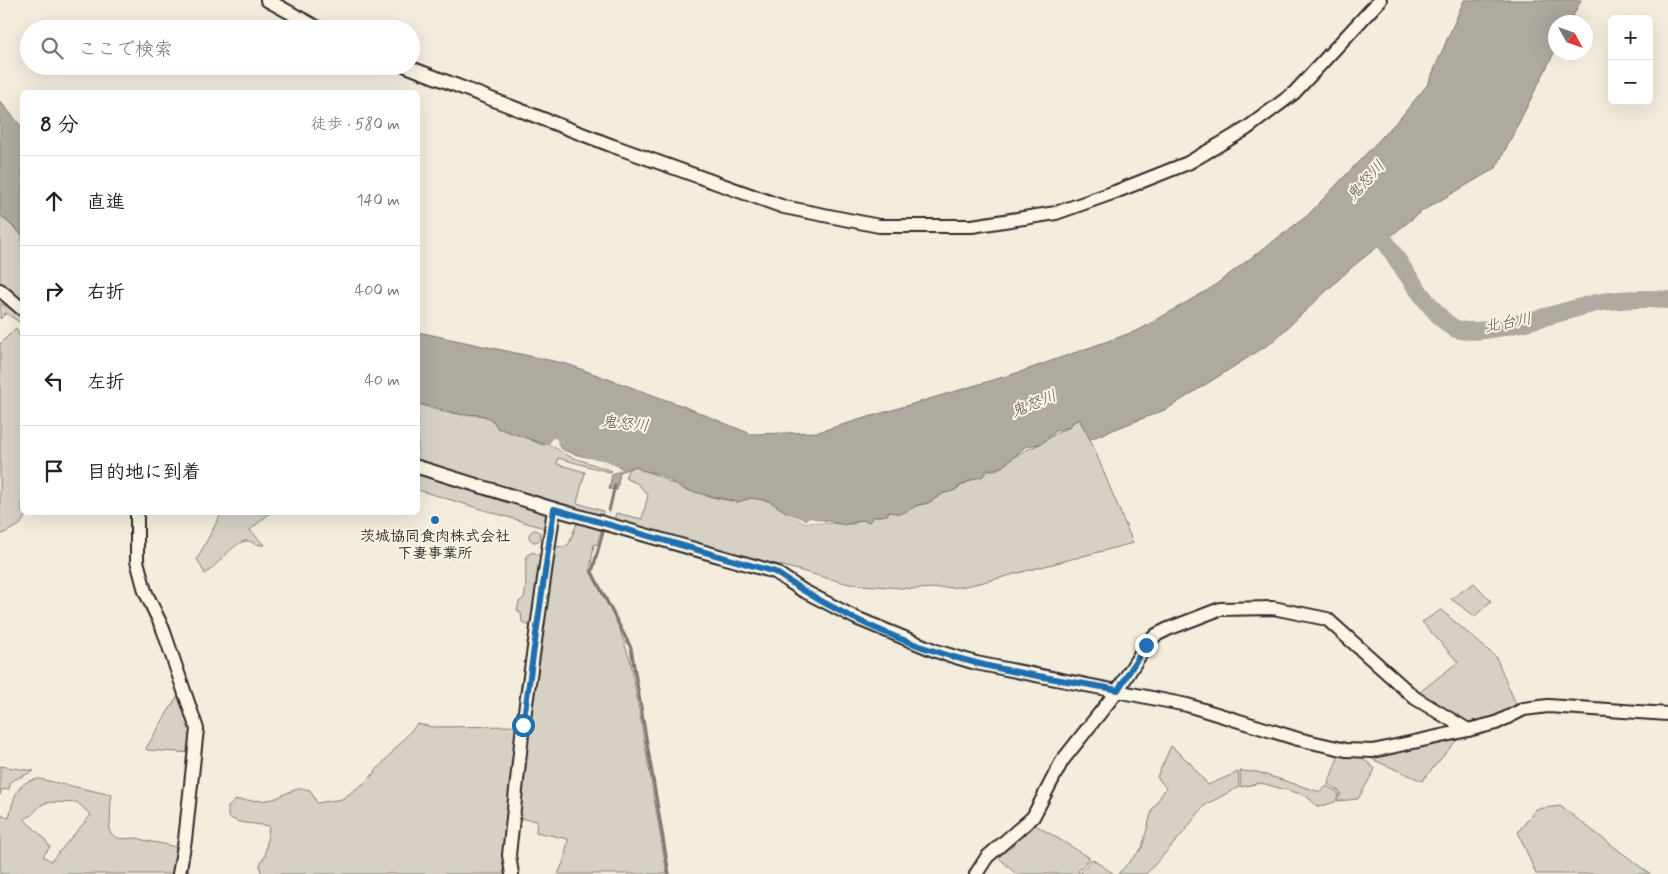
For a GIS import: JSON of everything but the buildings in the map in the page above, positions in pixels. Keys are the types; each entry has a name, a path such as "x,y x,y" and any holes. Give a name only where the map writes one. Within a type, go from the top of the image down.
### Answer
{"street":[{"path":"267,0 304,20"},
{"path":"420,71 613,146 784,207 879,226 972,226 1056,213 1188,163 1246,129 1294,93 1380,0"},
{"path":"0,290 18,306"},
{"path":"0,300 7,304 18,306"},
{"path":"420,468 554,509 775,572 802,590 856,618 922,646 976,663 1188,705 1298,739 1346,750 1373,751 1496,723 1524,709 1548,706 1668,714"},
{"path":"512,874 509,855 523,725 554,509"},
{"path":"137,515 137,561 145,591 163,629 197,729 185,840 179,874"},
{"path":"976,874 987,857 1033,818 1062,761 1118,690 1146,645 1156,635 1220,609 1273,608 1327,619 1415,698 1468,730"}],"shaded area":[{"path":"0,215 20,233 20,301 0,283"},
{"path":"0,303 20,313 20,323 6,313 0,319"},
{"path":"16,328 20,338 20,515 26,515 20,525 0,535 0,344"},
{"path":"420,405 443,412 485,416 495,423 542,445 547,443 569,456 612,471 609,472 558,458 557,464 585,472 577,503 603,511 602,518 420,464"},
{"path":"1079,419 1090,439 1133,543 961,587 914,589 849,584 614,520 616,513 642,519 648,495 638,484 625,478 628,470 635,466 670,483 678,484 685,490 700,492 706,496 737,502 751,498 769,501 803,522 853,524 862,520 869,521 873,517 887,515 889,512 928,503 944,493 953,491 988,470 996,470 1020,453 1070,427 1072,423"},
{"path":"420,475 545,511 549,517 547,529 420,491"},
{"path":"268,515 250,530 264,545 247,541 240,543 205,574 197,559 220,516"},
{"path":"581,519 603,526 597,545 594,544 590,571 619,627 631,663 667,874 558,874 564,861 568,839 536,832 537,821 518,818 521,809 520,793 552,546 564,547 569,544 577,523"},
{"path":"537,530 540,531 540,541 533,542 530,541 529,534 530,531"},
{"path":"533,552 540,556 532,627 522,622 521,613 517,610 519,602 524,598 527,555"},
{"path":"1474,583 1491,601 1475,616 1451,599"},
{"path":"1441,610 1496,657 1517,707 1495,720 1467,726 1416,695 1458,662 1422,622"},
{"path":"180,692 192,731 192,753 147,750 146,748"},
{"path":"417,724 433,727 520,726 506,874 261,874 260,864 265,856 269,826 239,822 228,817 228,807 236,800 272,799 301,789 310,790 317,803 342,799 367,781"},
{"path":"1461,735 1422,781 1374,760 1364,752"},
{"path":"1171,746 1190,763 1208,785 1238,772 1239,787 1205,805 1179,838 1146,874 1118,874 1142,848 1152,810 1166,788 1157,777"},
{"path":"1340,752 1357,753 1375,769 1358,799 1337,801 1341,793 1328,784"},
{"path":"0,766 34,771 11,781 9,789 1,790 0,795"},
{"path":"1240,771 1257,772 1320,792 1327,786 1339,794 1335,802 1318,807 1305,795 1261,783 1241,787"},
{"path":"40,779 112,795 109,831 119,838 137,838 174,847 186,859 189,874 0,874 0,815 9,818 17,791 32,780","holes":["51,802 77,802 91,815 51,861 43,856 50,847 44,838 24,819 31,816 43,804"]},
{"path":"1560,806 1650,874 1536,874 1518,832 1536,809"},
{"path":"1034,824 1090,858 1078,871 1081,874 1016,874 996,855"},
{"path":"1092,859 1114,874 1083,874 1081,872"}],"water":[{"name":"鬼怒川","path":"1464,0 1581,0 1574,15 1548,15 1548,60 1550,60 1496,168 1422,211 1351,268 1271,343 1167,409 1090,439 1079,419 1072,423 1070,427 1057,430 1042,443 1025,447 1002,467 988,470 983,476 966,482 953,491 944,493 928,503 918,505 901,514 889,512 887,515 873,517 869,522 862,520 844,525 823,520 805,520 786,512 769,501 751,498 737,502 685,490 659,474 641,470 635,466 620,472 617,490 609,489 612,475 621,467 564,451 552,438 549,444 544,444 497,428 495,423 487,417 472,414 462,415 420,404 420,332 567,364 683,406 751,434 818,432 1020,372 1139,330 1211,288 1307,216 1401,117 1428,84"},
{"path":"0,101 20,125 20,232 0,215"}],"pier":[{"path":"552,438 557,439 558,446 564,451 578,456 607,461 622,469 615,472 613,471 617,468 606,463 578,459 563,453 556,447 554,441 551,445 549,444"},
{"path":"786,512 805,520 809,518 835,523 803,522"}],"waterway":[{"name":"北台川","path":"1372,221 1409,278 1431,307 1452,327 1463,331 1500,328 1596,303 1632,299 1668,300"},
{"path":"609,511 615,485"},
{"path":"603,532 592,572 631,648 669,874"}],"place":[{"name":"茨城協同食肉株式会社 下妻事業所","path":"435,520"}],"route":[{"path":"523,725 554,509 775,572 802,590 856,618 922,646 976,663 1118,690 1146,645"}]}
